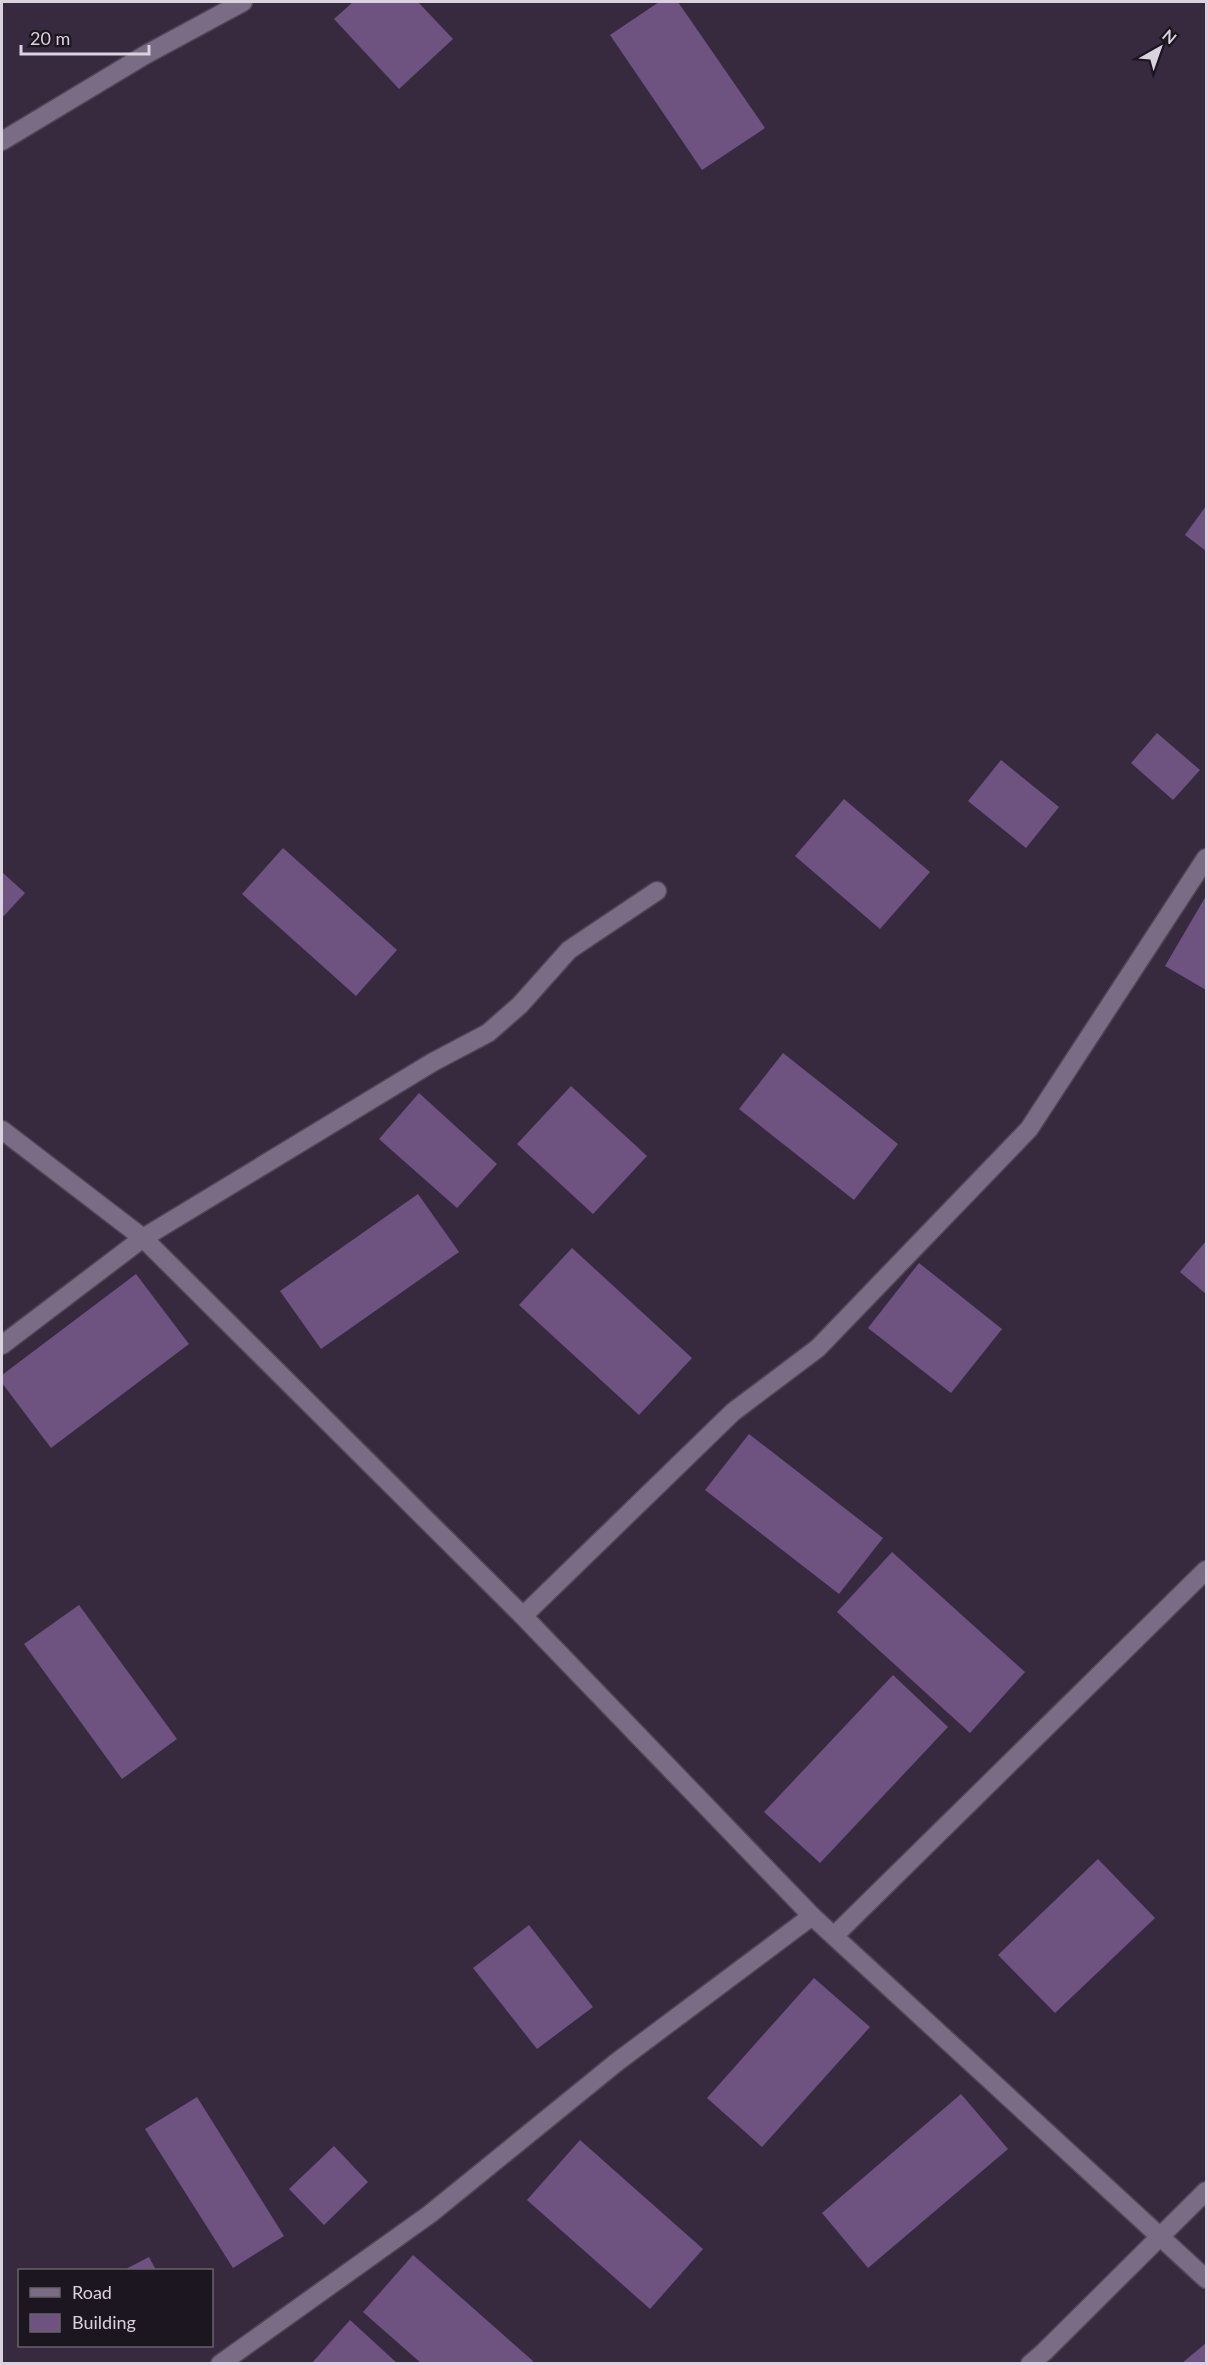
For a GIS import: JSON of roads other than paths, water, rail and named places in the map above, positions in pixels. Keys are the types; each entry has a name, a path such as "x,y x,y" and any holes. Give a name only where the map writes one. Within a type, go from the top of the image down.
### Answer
{"street":[{"path":"2,141 146,55 243,2"},
{"path":"524,1616 733,1412 818,1348 1029,1129 1206,858"},
{"path":"2,1345 143,1238 433,1062 488,1033 520,1005 569,950 657,891"},
{"path":"2,1130 143,1238 524,1616 812,1916 1206,2279"},
{"path":"834,1936 1206,1570"},
{"path":"220,2364 430,2214 617,2062 812,1916"},
{"path":"1029,2364 1044,2352 1206,2191"}]}
